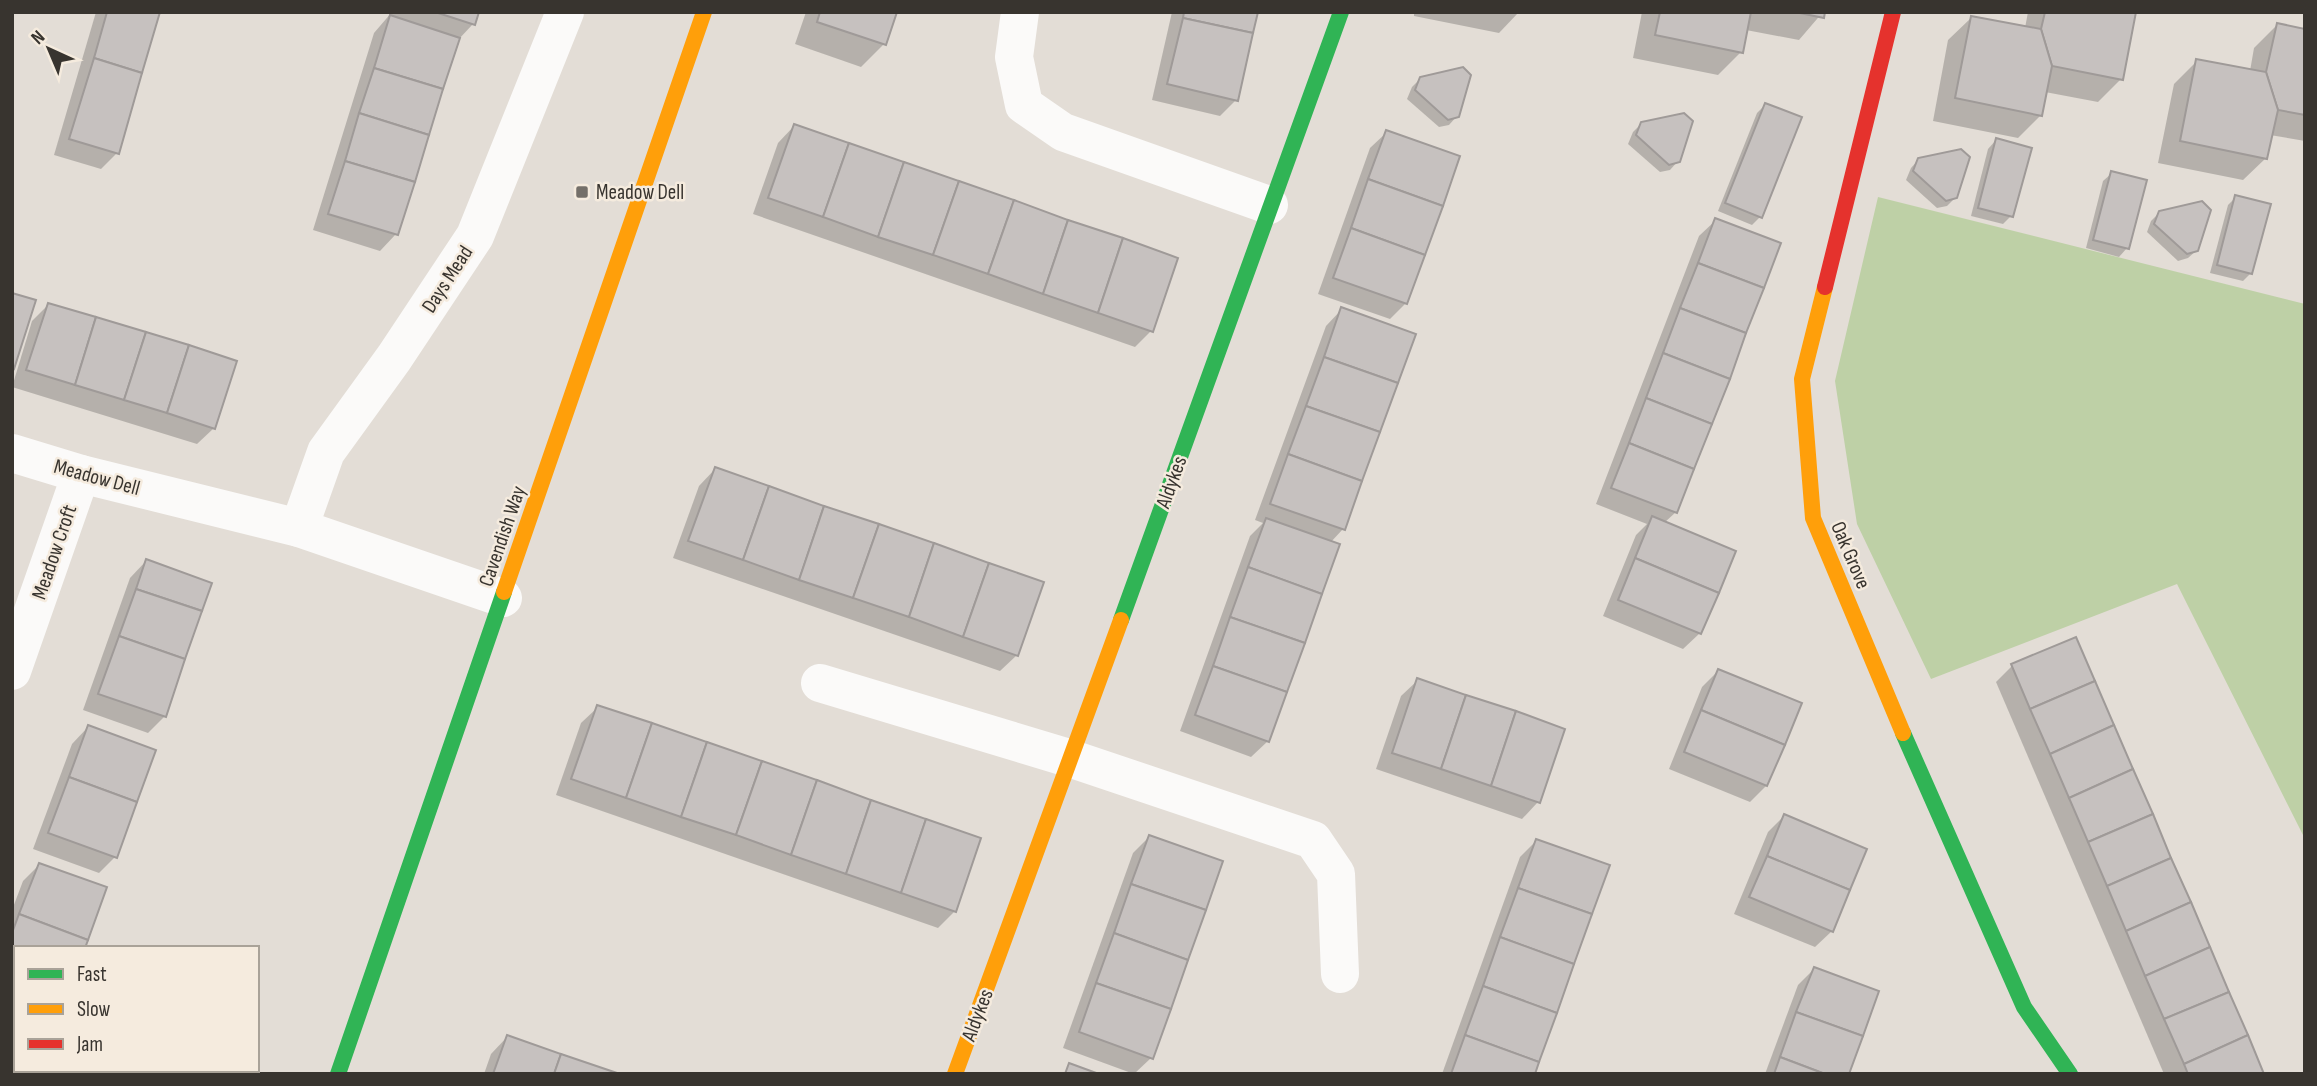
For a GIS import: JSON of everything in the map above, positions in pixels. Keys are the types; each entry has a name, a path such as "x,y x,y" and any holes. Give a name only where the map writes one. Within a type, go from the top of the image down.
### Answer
{"street":[{"name":"Days Mead","path":"299,528 326,452 394,358 475,236 565,12"},
{"name":"Cavendish Way","path":"338,1074 704,12"},
{"path":"1020,12 1014,57 1024,106 1063,132 1269,205"},
{"name":"Aldykes","path":"955,1074 1073,759 1269,205 1342,12"},
{"name":"Oak Grove","path":"1893,12 1802,379 1813,518 1994,944 2024,1007 2070,1074"},
{"name":"Meadow Dell","path":"12,453 81,474 299,528 503,598"},
{"name":"Meadow Croft","path":"12,671 81,474"},
{"path":"820,683 1073,759 1313,839 1336,874 1340,974"}],"green space":[{"path":"1878,197 2305,304 2305,839 2177,584 1931,679 1857,524 1835,381"}],"building":[{"path":"107,12 160,12 142,73 94,58"},
{"path":"435,12 479,12 475,25"},
{"path":"820,12 897,12 886,45 817,22"},
{"path":"1184,12 1258,12 1253,33 1183,18"},
{"path":"1660,12 1751,12 1743,53 1655,35"},
{"path":"1795,12 1825,12 1824,18"},
{"path":"2045,12 2136,12 2123,80 2052,66 2041,29"},
{"path":"390,15 460,38 443,89 374,68"},
{"path":"1971,16 2041,29 2052,66 2042,116 1955,98"},
{"path":"1183,18 1253,33 1238,101 1167,84"},
{"path":"2277,23 2305,29 2305,115 2278,110 2266,72"},
{"path":"94,58 142,73 119,154 69,139"},
{"path":"2196,59 2266,72 2278,110 2267,159 2180,141"},
{"path":"1463,67 1471,75 1459,117 1448,120 1415,90 1420,77"},
{"path":"374,68 443,89 429,135 359,113"},
{"path":"1765,103 1802,117 1762,218 1725,203"},
{"path":"359,113 429,135 415,182 345,161"},
{"path":"1684,113 1693,121 1680,162 1669,165 1636,135 1641,122"},
{"path":"794,124 849,143 823,217 768,198"},
{"path":"1386,130 1460,156 1443,206 1368,179"},
{"path":"1996,138 2032,148 2013,217 1978,208"},
{"path":"849,143 904,162 878,237 823,217"},
{"path":"1961,149 1970,157 1957,198 1946,201 1913,171 1918,158"},
{"path":"345,161 415,182 398,235 328,214"},
{"path":"904,162 959,181 933,255 878,237"},
{"path":"2111,171 2147,180 2129,249 2093,240"},
{"path":"1368,179 1443,206 1425,255 1351,228"},
{"path":"959,181 1014,200 988,274 933,255"},
{"path":"2235,195 2271,204 2252,274 2217,265"},
{"path":"1014,200 1068,220 1043,294 988,274"},
{"path":"2202,201 2211,210 2198,251 2187,254 2154,224 2159,211"},
{"path":"1715,218 1781,243 1764,288 1698,263"},
{"path":"1068,220 1123,238 1098,313 1043,294"},
{"path":"1351,228 1425,255 1407,304 1333,278"},
{"path":"1123,238 1178,258 1153,332 1098,313"},
{"path":"1698,263 1764,288 1746,333 1680,308"},
{"path":"12,293 36,300 14,369 12,368"},
{"path":"48,303 96,317 75,385 26,370"},
{"path":"1341,307 1416,334 1398,383 1324,357"},
{"path":"1680,308 1746,333 1730,379 1663,353"},
{"path":"96,317 146,332 124,400 75,385"},
{"path":"146,332 189,345 167,413 124,400"},
{"path":"189,345 237,361 215,429 167,413"},
{"path":"1663,353 1730,379 1712,424 1646,398"},
{"path":"1324,357 1398,383 1380,432 1306,406"},
{"path":"1646,398 1712,424 1694,469 1629,443"},
{"path":"1306,406 1380,432 1362,481 1288,454"},
{"path":"1629,443 1694,469 1677,513 1611,488"},
{"path":"1288,454 1362,481 1345,530 1270,504"},
{"path":"715,467 769,486 743,560 688,541"},
{"path":"769,486 824,506 799,580 743,560"},
{"path":"824,506 879,524 853,598 799,580"},
{"path":"1652,516 1736,551 1719,593 1635,558"},
{"path":"1266,518 1340,544 1322,594 1248,567"},
{"path":"879,524 934,543 909,617 853,598"},
{"path":"934,543 989,563 963,637 909,617"},
{"path":"1635,558 1719,593 1701,634 1618,600"},
{"path":"146,559 212,583 202,611 136,589"},
{"path":"989,563 1044,582 1018,656 963,637"},
{"path":"1248,567 1322,594 1305,643 1230,617"},
{"path":"136,589 202,611 185,659 119,636"},
{"path":"1230,617 1305,643 1287,692 1213,666"},
{"path":"119,636 185,659 166,717 98,694"},
{"path":"2076,637 2095,681 2030,709 2011,664"},
{"path":"1213,666 1287,692 1269,742 1195,715"},
{"path":"1718,669 1802,703 1785,745 1701,710"},
{"path":"1417,678 1466,695 1441,769 1392,753"},
{"path":"2095,681 2114,725 2050,754 2030,709"},
{"path":"1466,695 1516,711 1491,786 1441,769"},
{"path":"597,705 652,723 626,798 571,779"},
{"path":"1701,710 1785,745 1767,786 1684,752"},
{"path":"1516,711 1565,729 1540,803 1491,786"},
{"path":"652,723 707,742 681,817 626,798"},
{"path":"88,725 156,750 137,802 69,777"},
{"path":"2114,725 2133,769 2069,798 2050,754"},
{"path":"707,742 762,761 736,835 681,817"},
{"path":"762,761 817,780 791,855 736,835"},
{"path":"2133,769 2153,814 2088,842 2069,798"},
{"path":"69,777 137,802 117,858 48,833"},
{"path":"817,780 871,800 846,874 791,855"},
{"path":"871,800 926,819 901,893 846,874"},
{"path":"1784,814 1867,849 1850,890 1767,856"},
{"path":"2153,814 2171,858 2107,886 2088,842"},
{"path":"926,819 981,838 956,912 901,893"},
{"path":"1149,835 1223,861 1206,910 1131,884"},
{"path":"1536,839 1610,865 1592,914 1518,888"},
{"path":"1767,856 1850,890 1833,932 1749,897"},
{"path":"2171,858 2191,902 2126,931 2107,886"},
{"path":"39,863 107,887 88,940 19,914"},
{"path":"1131,884 1206,910 1188,960 1114,933"},
{"path":"1518,888 1592,914 1574,964 1500,937"},
{"path":"2191,902 2210,947 2145,976 2126,931"},
{"path":"19,914 88,940 86,946 14,946 14,976 12,933"},
{"path":"1114,933 1188,960 1171,1009 1096,983"},
{"path":"1500,937 1574,964 1557,1013 1483,986"},
{"path":"2210,947 2229,992 2164,1019 2145,976"},
{"path":"1814,967 1879,991 1863,1036 1796,1012"},
{"path":"1096,983 1171,1009 1153,1059 1079,1032"},
{"path":"1483,986 1557,1013 1539,1062 1465,1035"},
{"path":"2229,992 2248,1035 2184,1064 2164,1019"},
{"path":"12,1012 14,1071 12,1071"},
{"path":"1796,1012 1863,1036 1849,1074 1825,1074 1780,1057"},
{"path":"507,1035 561,1054 554,1074 493,1074"},
{"path":"1465,1035 1539,1062 1535,1074 1451,1074"},
{"path":"2248,1035 2264,1074 2188,1074 2184,1064"},
{"path":"561,1054 617,1073 554,1074"},
{"path":"1780,1057 1825,1074 1774,1074"},
{"path":"1069,1063 1099,1074 1065,1074"}],"traffic: fast":[{"path":"1121,620 1341,12"},
{"path":"338,1074 504,592"},
{"path":"1903,733 2024,1007 2070,1074"}],"traffic: slow":[{"path":"504,592 704,12"},
{"path":"1825,287 1802,379 1813,518 1903,733"},
{"path":"955,1074 1121,620"}],"traffic: jam":[{"path":"1825,287 1893,12"}],"place":[{"name":"Meadow Dell","path":"582,192"}]}
